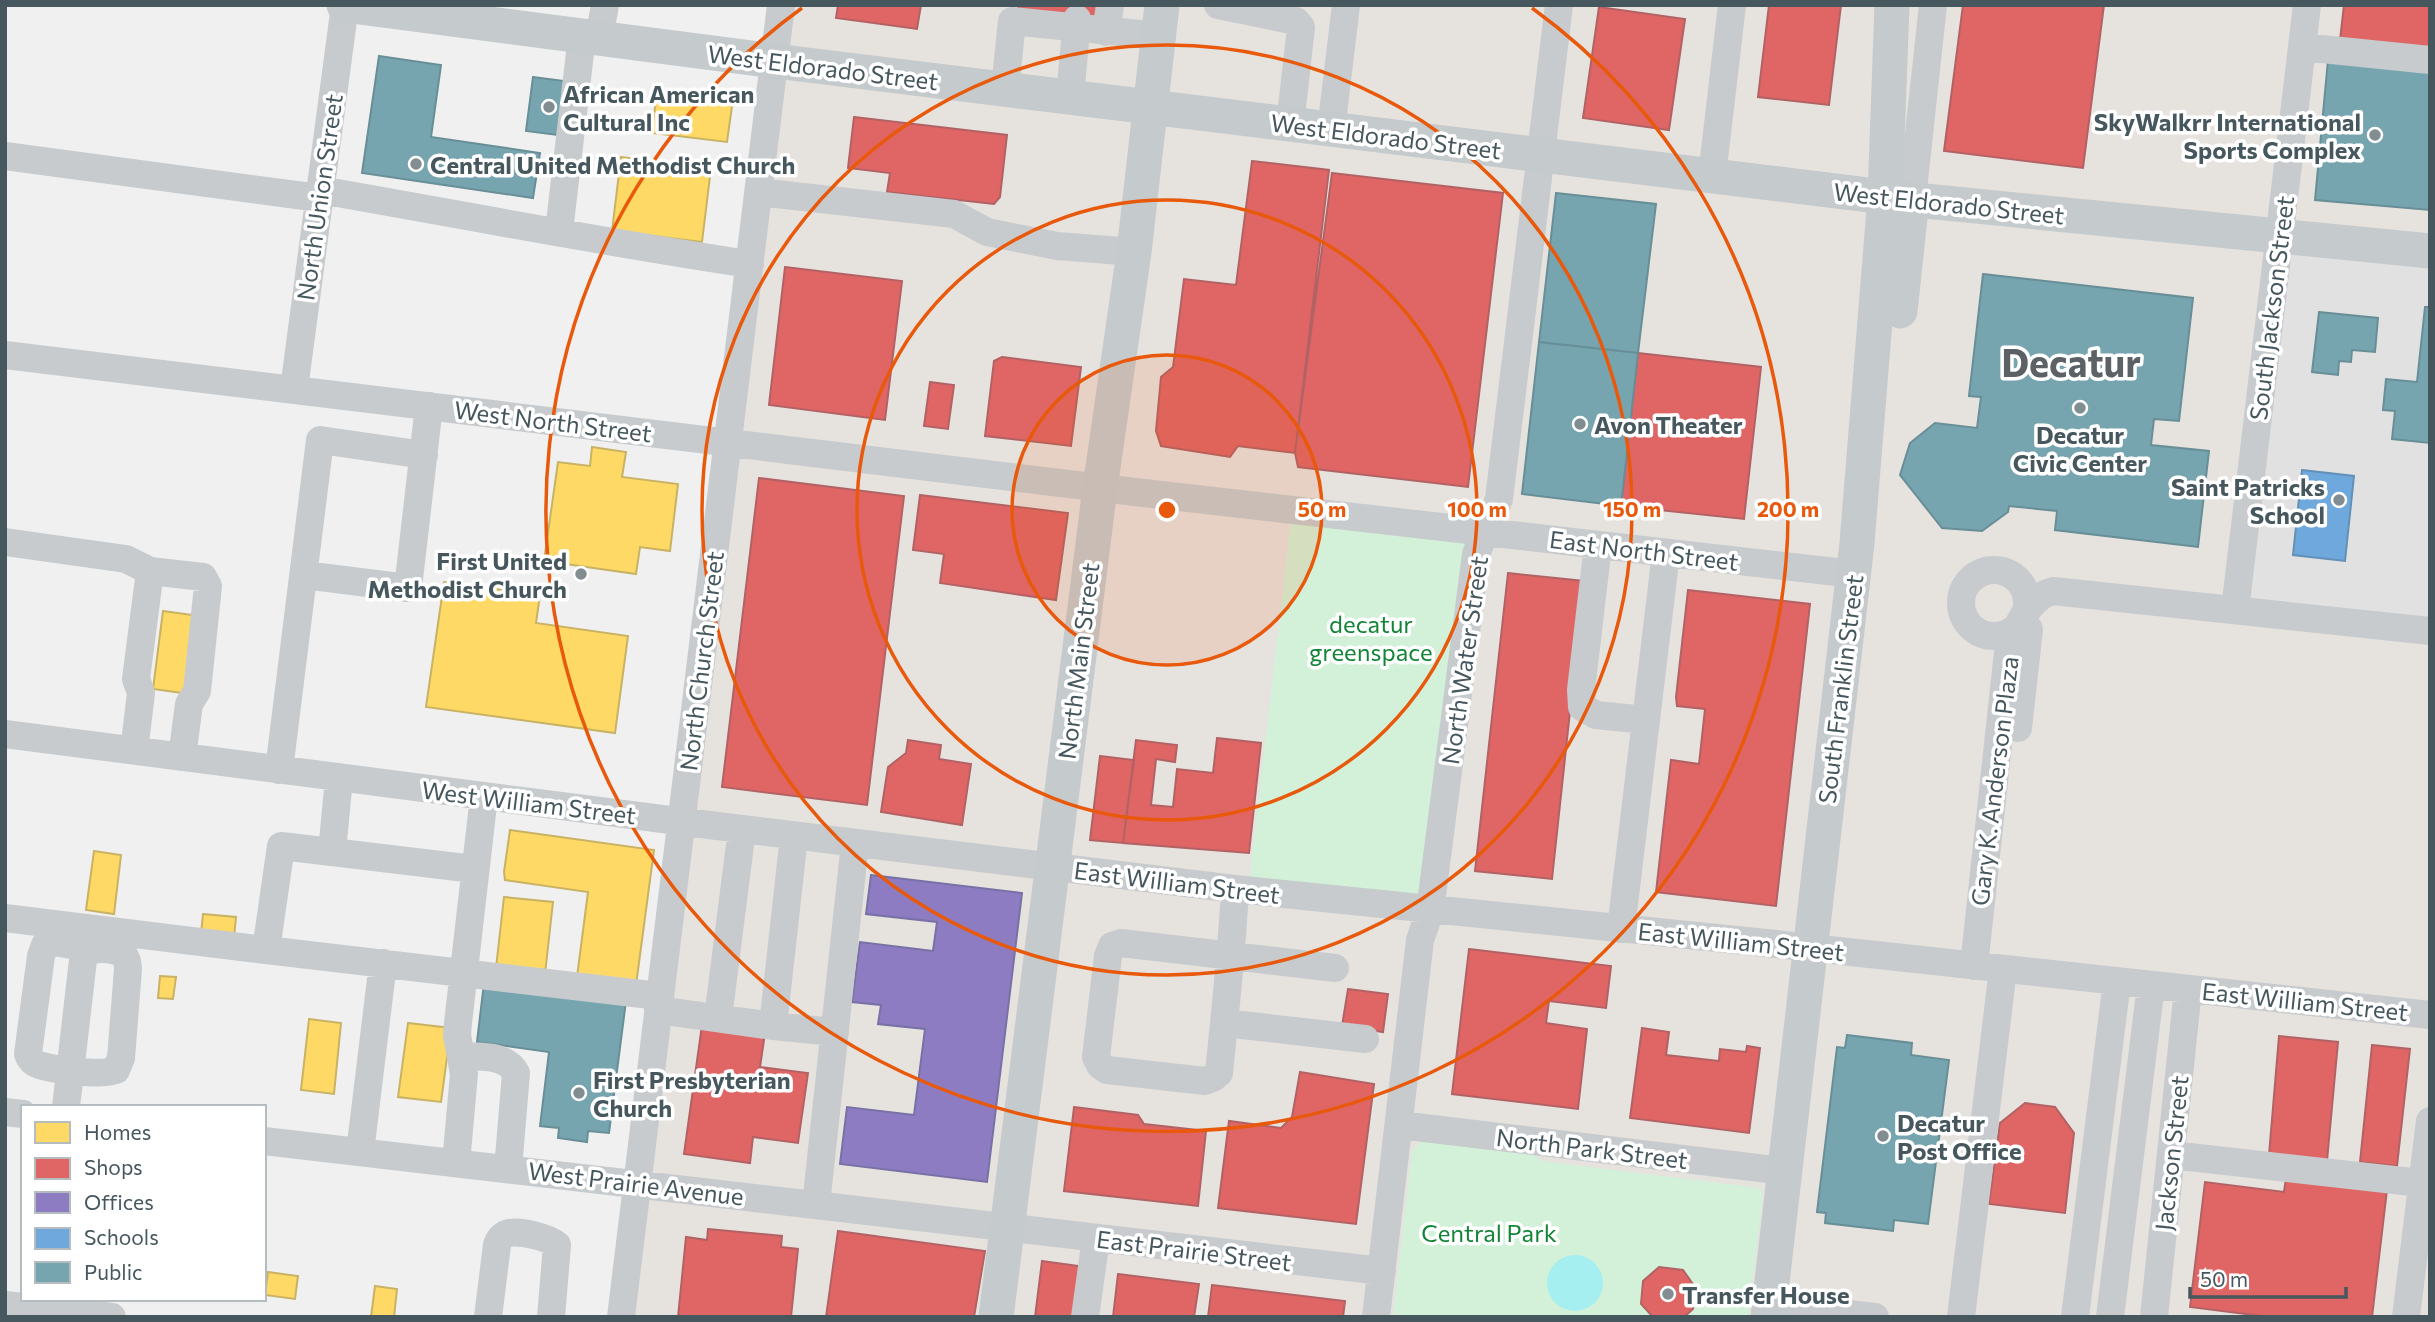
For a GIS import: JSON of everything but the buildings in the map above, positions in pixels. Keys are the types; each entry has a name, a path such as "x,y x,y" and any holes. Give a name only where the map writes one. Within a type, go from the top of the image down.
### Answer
{"main road":[{"name":"West Eldorado Street","path":"345,5 595,27 775,61 1540,156 1898,198 2430,251"},
{"path":"1892,5 1890,59 1898,198"},
{"name":"North Main Street","path":"996,1317 1100,488 1134,252 1161,21"},
{"name":"South Franklin Street","path":"1769,1311 1854,574 1868,426 1893,384 1898,198"}],"street":[{"name":"North Union Street","path":"294,389 345,5"},
{"name":"North Church Street","path":"621,1317 782,5"},
{"path":"1217,5 1296,21 1311,53"},
{"path":"1311,127 1311,53 1328,5"},
{"path":"1311,127 1346,5"},
{"name":"North Water Street","path":"1376,1317 1420,940 1430,911 1475,559 1499,499 1559,5"},
{"path":"1712,176 1732,5"},
{"path":"1898,198 1933,5"},
{"name":"South Jackson Street","path":"2235,610 2307,5"},
{"path":"1005,89 1013,13 1077,24 1108,18 1161,21"},
{"path":"1070,97 1077,24"},
{"path":"559,231 595,27"},
{"path":"2302,47 2430,60"},
{"path":"5,156 320,194 559,231 630,247 750,264"},
{"path":"759,192 954,214 987,232 1057,246 1134,252"},
{"name":"West North Street","path":"5,355 1100,488"},
{"path":"304,575 408,588 429,406"},
{"path":"279,770 320,440 424,454"},
{"name":"East North Street","path":"1100,488 1854,574"},
{"path":"5,542 125,559 150,570 202,577 208,586 197,691 190,704 182,757"},
{"path":"1598,545 1581,690 1582,707 1595,715 1646,720"},
{"path":"1621,929 1666,553"},
{"path":"134,751 141,693 135,680 150,570"},
{"path":"2037,604 2007,633 1989,635 1973,627 1965,618 1962,607 1964,589 1976,575 1993,570 2015,577 2026,592 2027,604 2037,604 2235,610 2430,631"},
{"name":"Gary K. Anderson Plaza","path":"1961,1317 1989,967 2005,667 2011,642 2037,604"},
{"name":"West William Street","path":"5,734 1052,868"},
{"path":"332,852 339,778"},
{"path":"456,1163 464,1074 457,1035 484,796"},
{"path":"718,1018 742,829"},
{"path":"774,1026 794,836"},
{"path":"816,1205 855,843"},
{"path":"266,950 281,846 474,869"},
{"name":"East William Street","path":"1052,868 1430,911 1809,948 2430,1015"},
{"path":"1235,889 1230,955 1219,1073 1205,1081 1107,1070 1100,1065 1096,1057 1108,956 1112,946 1121,943 1230,955 1335,968"},
{"path":"5,918 463,972 659,1003 718,1018 835,1032"},
{"path":"55,942 93,949 120,952 126,958 128,969 121,1058 116,1070 109,1073 38,1065 30,1060 28,1054 41,956 45,945 55,942"},
{"path":"66,1105 83,960 86,952 93,949"},
{"path":"360,1152 383,963"},
{"path":"2075,1317 2117,981"},
{"path":"2110,1317 2151,985"},
{"name":"Jackson Street","path":"2154,1317 2188,989"},
{"path":"1224,1023 1365,1039"},
{"path":"462,1056 506,1061 516,1073 508,1168"},
{"path":"2406,1317 2426,1184 2430,1121"},
{"name":"North Park Street","path":"1399,1125 1784,1171"},
{"name":"West Prairie Avenue","path":"266,1141 1007,1228"},
{"path":"2172,1155 2426,1184"},
{"name":"East Prairie Street","path":"1007,1228 1382,1271"},
{"path":"488,1317 497,1245 500,1237 509,1233 551,1239 557,1245 551,1317"},
{"path":"1085,1317 1096,1238"},
{"path":"5,1305 112,1317"},
{"path":"1769,1311 1875,1317"}],"shaded area":[{"path":"790,5 2430,5 2430,1317 635,1317"},
{"name":"Saint Patricks School","path":"2279,235 2430,251 2430,631 2235,610"}],"green space":[{"name":"decatur greenspace","path":"1292,510 1485,532 1430,911 1248,891"},
{"name":"Central Park","path":"1425,1141 1532,1153 1542,1161 1760,1188 1763,1196 1748,1317 1393,1317 1412,1151"}],"water":[{"path":"1575,1255 1586,1257 1595,1263 1601,1272 1601,1294 1595,1303 1586,1309 1575,1311 1564,1309 1555,1303 1549,1294 1547,1283 1549,1272 1555,1263 1564,1257"}],"place":[{"name":"African American Cultural Inc","path":"549,107"},
{"name":"SkyWalkrr International Sports Complex","path":"2375,135"},
{"name":"Central United Methodist Church","path":"416,164"},
{"name":"Decatur Civic Center","path":"2080,408"},
{"name":"Avon Theater","path":"1580,424"},
{"name":"Saint Patricks School","path":"2339,500"},
{"name":"First United Methodist Church","path":"581,574"},
{"name":"First Presbyterian Church","path":"579,1093"},
{"name":"Decatur Post Office","path":"1883,1136"},
{"name":"Transfer House","path":"1668,1294"}],"district":[{"name":"Decatur","path":"2071,361"}]}
